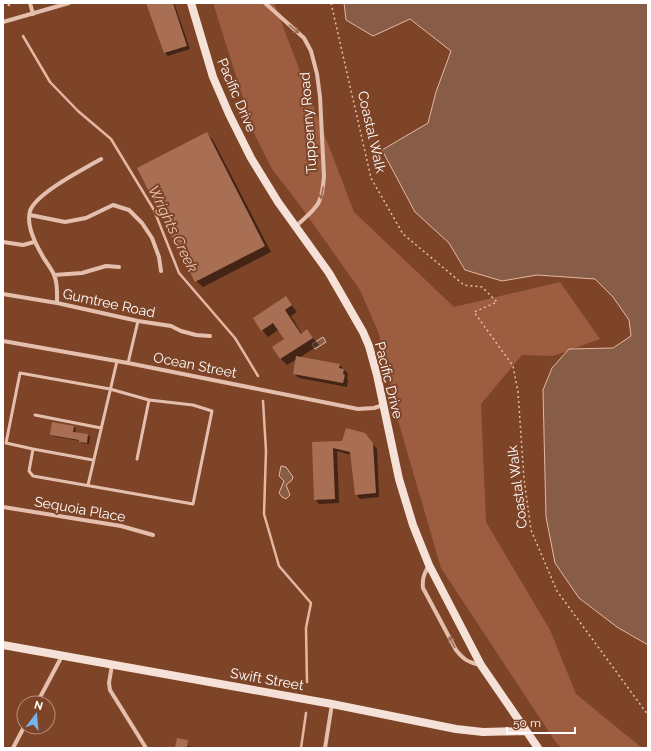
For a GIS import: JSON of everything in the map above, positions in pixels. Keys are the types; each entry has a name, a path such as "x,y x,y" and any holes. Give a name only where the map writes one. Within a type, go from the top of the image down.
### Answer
{"street":[{"path":"30,3 33,14"},
{"path":"3,22 69,3"},
{"name":"Pacific Drive","path":"191,3 213,77 229,114 251,158 278,202 329,273 363,332 369,346 377,375 382,405 399,479 413,525 429,565 481,665 538,748"},
{"name":"Tuppenny Road","path":"265,3 304,38 311,51 317,74 324,176 322,193 319,204 296,226"},
{"path":"57,303 54,275 34,242 31,233 31,210 45,192 101,159"},
{"path":"30,215 65,222 86,218 113,205 129,210 142,223 152,238 159,257 161,271"},
{"path":"3,242 23,245 34,242"},
{"path":"54,275 82,273 106,266 120,267"},
{"name":"Gumtree Road","path":"3,294 57,303 138,321 171,326 181,331 196,335 210,336"},
{"name":"Ocean Street","path":"3,340 128,363 358,409 374,408 382,405"},
{"name":"Sequoia Place","path":"3,507 121,526 153,535"},
{"path":"429,565 423,576 423,588 456,650 462,658 469,662 481,665"},
{"name":"Swift Street","path":"3,645 332,704 468,731 526,732"},
{"path":"41,695 62,656"},
{"path":"112,665 109,683 110,690 146,748"},
{"path":"325,748 332,704"},
{"path":"13,748 20,735"}],"lane":[{"path":"128,363 138,321"},
{"path":"88,485 117,361"},
{"path":"33,450 29,471 33,476 193,504 212,411 193,405 149,400 110,389 20,373 6,443 33,450 94,460"},
{"path":"137,459 149,400"},
{"path":"35,415 101,428"}],"path":[{"name":"Coastal Walk","path":"331,3 371,178 403,234 464,285 482,287 497,302 474,312 513,366 518,392 524,479 531,530 557,591 648,715"}],"shaded area":[{"path":"213,3 274,3 354,212 454,307 560,282 600,339 553,356 522,355 481,404 486,522 550,630 576,694 642,748 562,748 555,741 441,568 397,417 379,334 360,290 299,204 272,169 254,133"},
{"path":"344,3 648,3 648,645 617,627 579,598 555,563 546,517 543,390 552,368 569,349 613,348 631,336 629,320 613,297 595,279 537,275 502,281 465,270 449,243 415,212 382,150 428,123 436,92 451,51 410,19 373,36 346,20"},
{"path":"323,337 326,342 315,349 312,344"},
{"path":"281,466 286,467 293,477 292,480 286,485 290,495 286,499 279,493 284,481 279,476"}],"building":[{"path":"146,3 173,3 187,46 164,53"},
{"path":"207,132 265,246 195,282 137,168"},
{"path":"286,296 292,305 285,310 301,334 307,329 313,338 280,359 272,347 284,339 273,323 261,331 253,318"},
{"path":"296,356 340,364 339,368 344,369 343,374 345,375 343,383 293,374"},
{"path":"52,422 74,426 73,432 88,434 87,443 79,442 79,440 50,435"},
{"path":"346,428 365,433 373,443 376,493 355,495 350,452 333,448 335,499 314,500 312,442 342,441"},
{"path":"177,738 188,740 187,748 175,747"}],"waterway":[{"name":"Wrights Creek","path":"23,36 50,82 78,111 111,139 154,210 179,273 235,338 258,376"},
{"name":"Wrights Creek","path":"263,401 266,451 264,514 279,566 311,603 306,628 307,682"},
{"name":"Wrights Creek","path":"301,748 306,713"}]}
